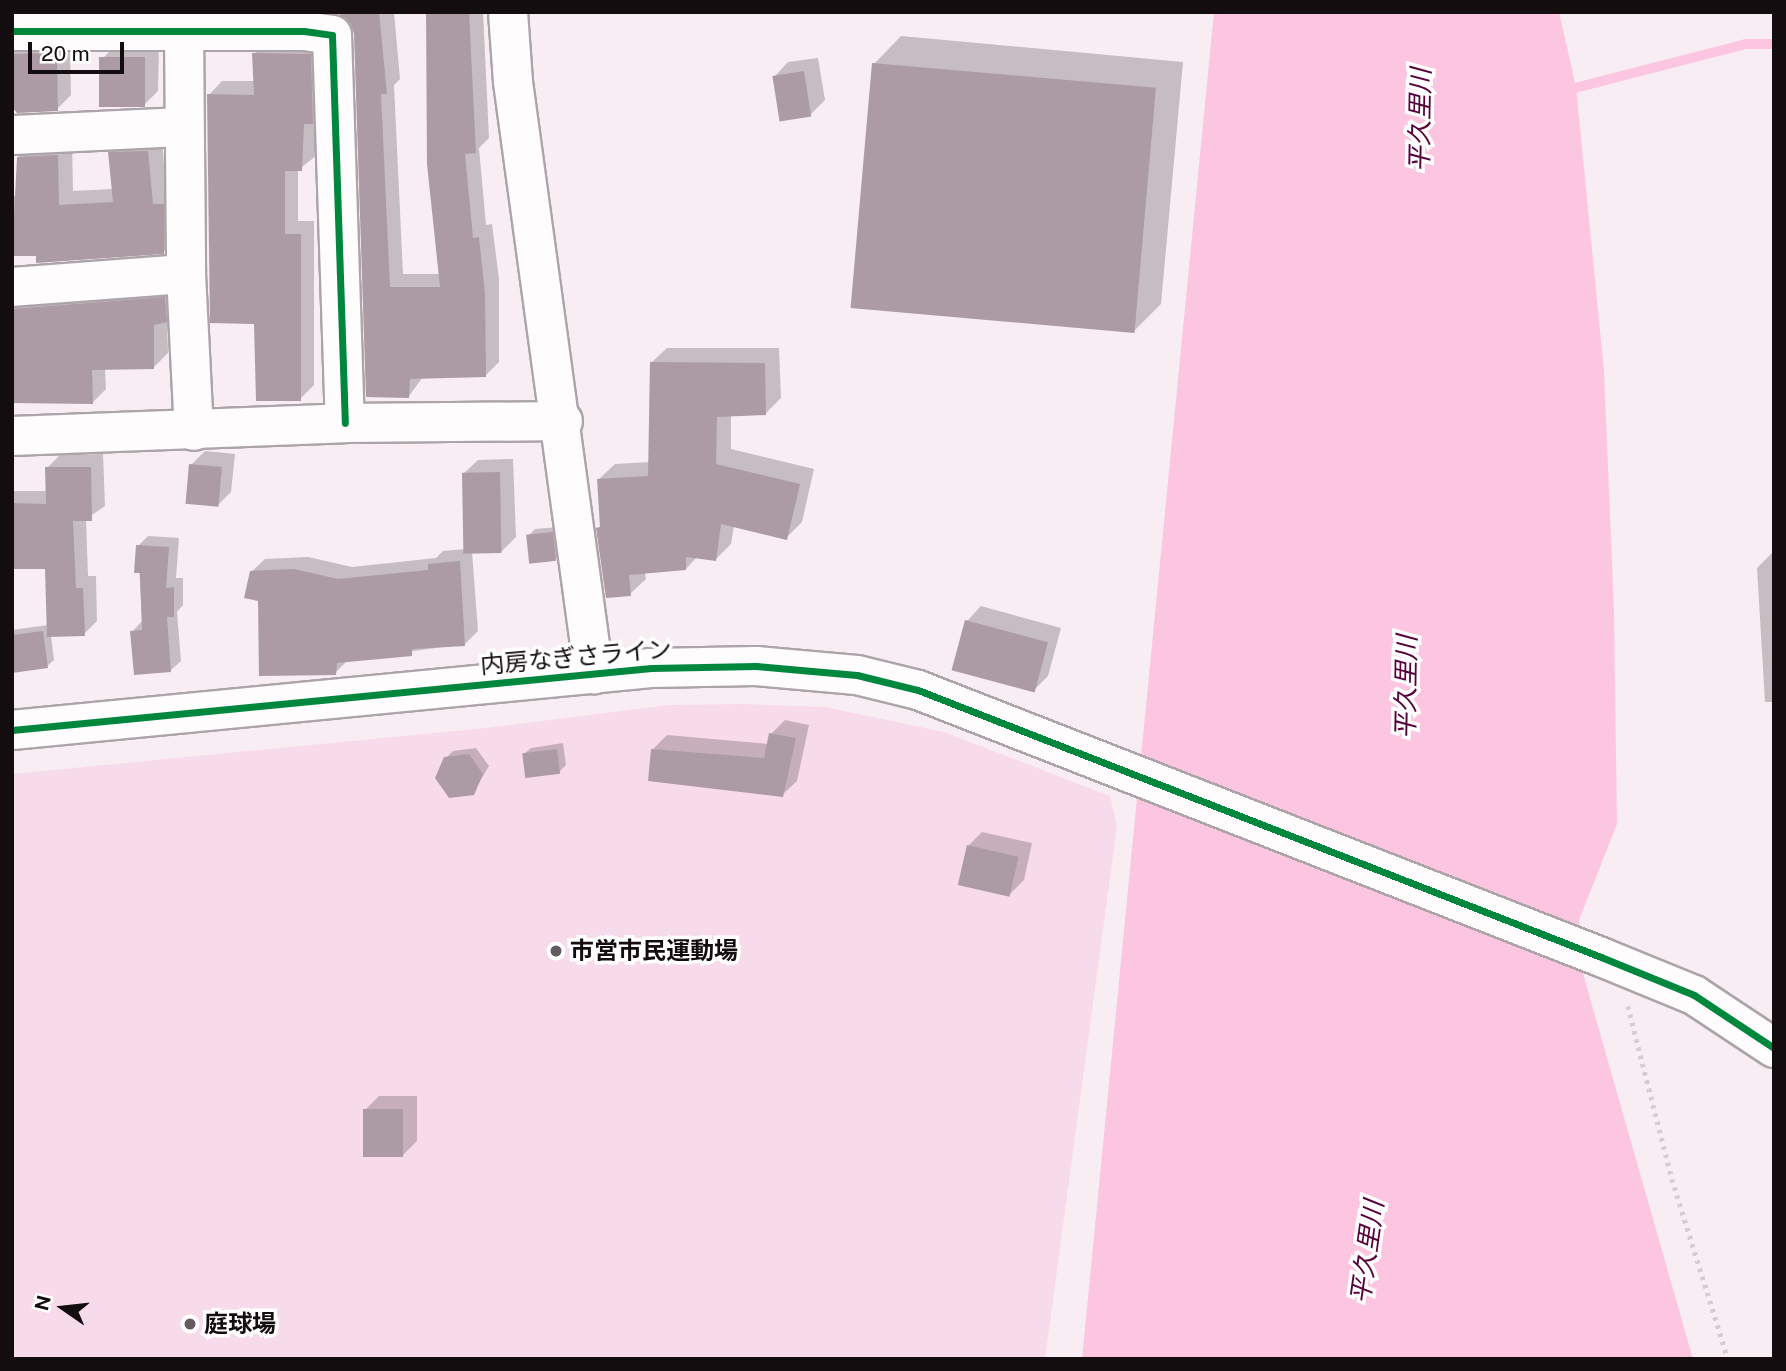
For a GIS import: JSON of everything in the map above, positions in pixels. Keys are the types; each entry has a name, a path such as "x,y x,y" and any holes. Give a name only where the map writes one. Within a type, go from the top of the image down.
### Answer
{"street":[{"path":"508,12 513,82 563,421 594,674"},
{"path":"12,30 304,31 332,35 345,423"},
{"path":"184,30 186,274 194,431"},
{"path":"12,135 184,127"},
{"path":"12,287 186,274"},
{"path":"12,436 194,431 345,423 563,421"},
{"name":"内房なぎさライン","path":"12,730 594,674 756,666 857,675 918,690 1126,774 1601,957 1694,995 1774,1048"}],"path":[{"path":"1627,1004 1672,1179 1728,1359"}],"shaded area":[{"name":"市営市民運動場","path":"669,705 825,707 944,732 1110,796 1117,826 1045,1359 12,1359 12,774 486,728"}],"water":[{"name":"平久里川","path":"1214,12 1559,12 1576,87 1604,371 1614,612 1617,824 1579,920 1584,977 1693,1359 1082,1359"}],"building":[{"path":"337,12 379,12 387,94 381,94 390,287 440,287 427,164 426,12 469,12 476,153 465,154 473,238 479,237 485,294 486,377 410,379 409,398 366,397 354,34 351,24"},
{"path":"43,53 44,63 57,62 58,111 17,113 12,107 12,54"},
{"path":"252,53 311,54 313,124 304,124 302,171 285,171 285,234 301,234 301,401 256,401 254,324 210,323 207,94 254,95"},
{"path":"99,57 145,57 145,107 99,107"},
{"path":"872,63 1156,88 1134,333 851,308"},
{"path":"804,71 811,116 780,121 772,76"},
{"path":"148,151 153,204 164,204 164,254 36,263 36,256 12,256 17,157 58,155 59,205 113,202 108,152"},
{"path":"165,297 167,322 154,325 154,369 92,370 93,404 12,403 12,309"},
{"path":"650,362 765,363 766,415 717,417 716,464 800,484 787,540 721,524 716,561 686,557 686,570 629,575 631,596 606,598 596,528 600,527 597,479 648,476"},
{"path":"189,464 222,467 218,507 186,504"},
{"path":"45,467 91,467 92,521 73,521 76,588 83,588 85,636 47,637 45,569 12,569 12,503 46,504"},
{"path":"500,472 501,553 463,554 462,473"},
{"path":"553,532 556,561 529,564 526,535"},
{"path":"136,545 169,547 166,588 174,587 174,617 167,617 171,672 134,675 130,631 142,630 140,573 134,573"},
{"path":"460,561 465,646 412,649 412,656 337,663 336,675 259,676 258,601 244,598 250,571 294,569 338,579 428,570 428,564"},
{"path":"965,620 1048,642 1035,692 952,670"},
{"path":"43,631 48,668 12,673 12,635"},
{"path":"769,733 796,738 783,797 648,781 651,749 764,758"},
{"path":"557,749 560,774 525,778 522,753"},
{"path":"469,754 483,774 474,795 449,798 435,778 444,757"},
{"path":"967,845 1019,857 1009,897 958,885"},
{"path":"363,1109 403,1109 403,1157 363,1157"}],"waterway":[{"path":"1563,91 1746,44 1774,44"}],"cycle path":[{"path":"12,31 304,31 332,35 345,423"},
{"path":"12,730 651,668 756,666 857,675 918,690 1601,957 1694,995 1774,1048"}],"place":[{"name":"市営市民運動場","path":"556,951"},
{"name":"庭球場","path":"190,1324"}]}
